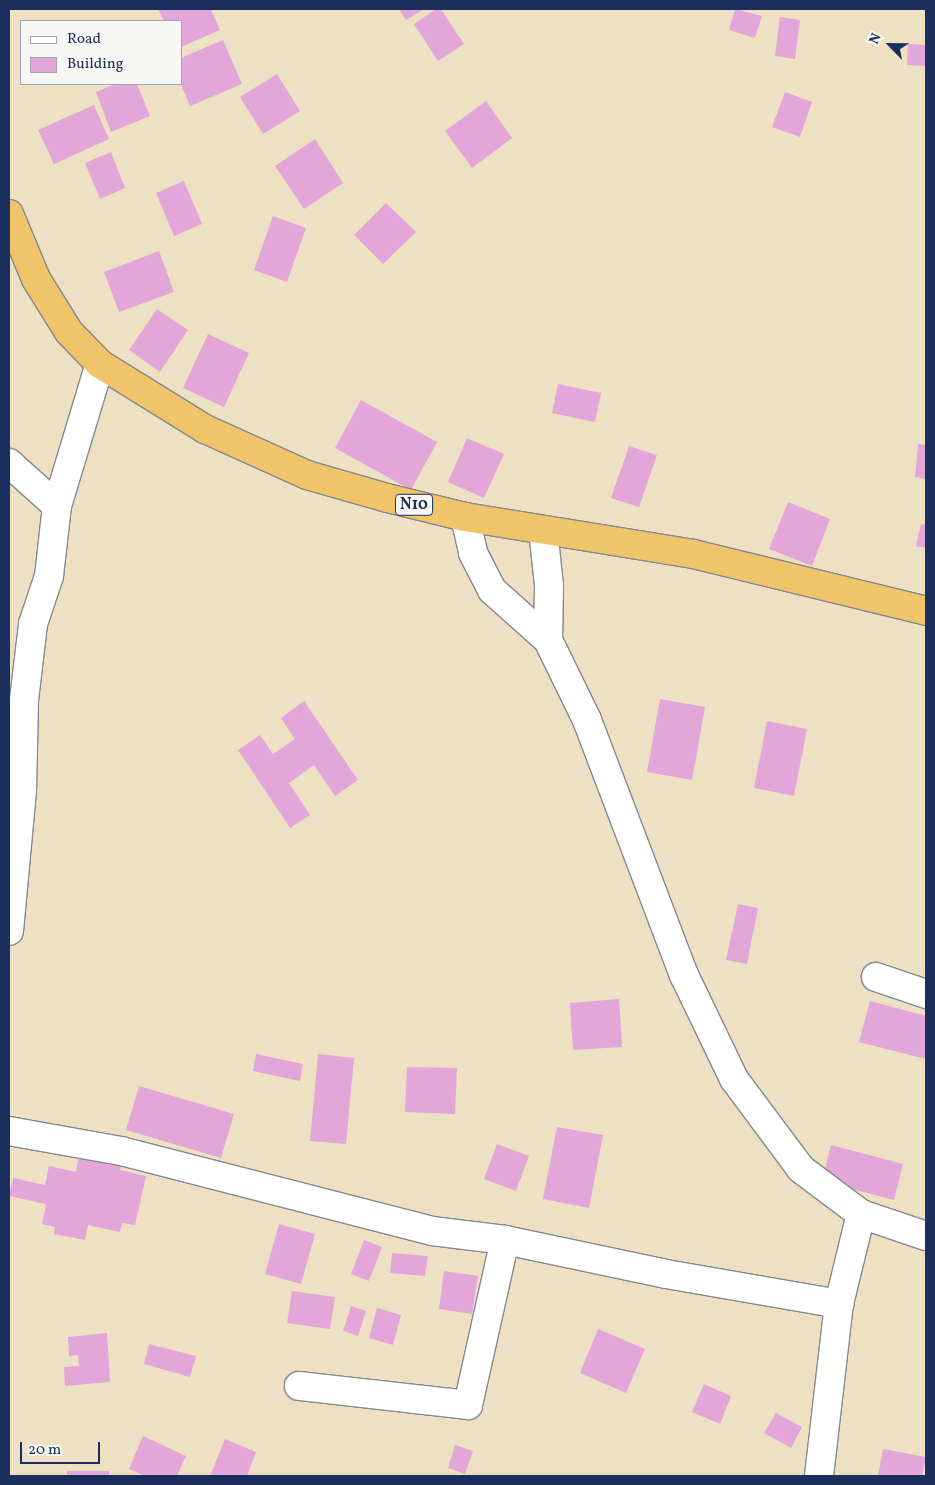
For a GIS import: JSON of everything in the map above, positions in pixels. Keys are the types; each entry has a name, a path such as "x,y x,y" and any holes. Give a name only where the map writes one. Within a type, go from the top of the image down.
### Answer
{"highway":[{"name":"N10","path":"9,214 36,279 69,332 100,364 204,429 308,474 387,498 465,517 693,554 926,611"}],"street":[{"path":"9,931 22,790 24,700 32,634 49,576 57,506 100,364"},
{"path":"9,463 57,506"},
{"path":"465,517 473,553 492,590 548,640 586,720 684,975 734,1079 801,1169 861,1214 926,1236"},
{"path":"543,530 548,585 548,640"},
{"path":"876,976 926,994"},
{"path":"9,1131 121,1151 432,1231 505,1240 666,1274 839,1304"},
{"path":"819,1476 839,1304 861,1214"},
{"path":"299,1386 468,1405 505,1240"}],"building":[{"path":"158,9 211,9 220,30 182,47 182,20 164,20"},
{"path":"399,9 424,9 406,20"},
{"path":"436,9 441,9 464,44 438,61 414,24"},
{"path":"735,9 762,16 755,38 729,30"},
{"path":"780,17 800,20 795,59 775,56"},
{"path":"223,40 242,84 190,106 181,85 182,58"},
{"path":"908,44 926,45 926,66 907,65"},
{"path":"277,74 300,111 263,134 240,97"},
{"path":"113,85 137,85 150,116 111,132 96,92"},
{"path":"785,92 812,102 800,137 772,127"},
{"path":"486,101 512,138 472,168 445,131"},
{"path":"94,105 109,139 54,164 38,130"},
{"path":"315,139 343,183 304,209 275,166"},
{"path":"111,152 125,188 100,199 85,163"},
{"path":"184,181 202,224 174,236 156,193"},
{"path":"386,203 416,232 383,264 354,235"},
{"path":"273,216 306,228 287,282 254,270"},
{"path":"159,251 174,292 119,312 104,272"},
{"path":"157,309 188,330 160,372 129,350"},
{"path":"208,334 249,353 224,407 183,388"},
{"path":"558,384 601,393 595,422 552,413"},
{"path":"361,400 437,442 411,490 335,448"},
{"path":"467,438 504,454 484,498 448,482"},
{"path":"918,444 926,445 926,479 915,477"},
{"path":"629,446 657,455 639,507 611,498"},
{"path":"788,502 830,519 812,566 769,549"},
{"path":"921,524 926,525 926,548 916,546"},
{"path":"660,699 705,707 692,780 647,772"},
{"path":"304,701 358,780 335,796 314,765 289,783 310,815 290,828 238,750 260,735 273,754 295,739 281,718"},
{"path":"767,721 807,729 794,796 754,788"},
{"path":"738,904 758,908 747,964 726,960"},
{"path":"619,999 622,1047 573,1050 570,1003"},
{"path":"870,1001 926,1016 926,1059 859,1042"},
{"path":"256,1054 303,1064 300,1081 253,1071"},
{"path":"318,1054 354,1058 346,1144 310,1141"},
{"path":"407,1067 457,1068 455,1114 405,1112"},
{"path":"139,1086 234,1114 221,1158 126,1130"},
{"path":"557,1127 603,1135 589,1208 543,1199"},
{"path":"497,1144 529,1156 516,1191 484,1179"},
{"path":"831,1145 903,1164 894,1200 822,1181"},
{"path":"79,1156 121,1165 120,1170 146,1176 135,1225 122,1223 120,1232 88,1225 85,1240 54,1234 55,1227 42,1224 46,1204 9,1196 13,1178 45,1185 49,1166 76,1172"},
{"path":"279,1224 315,1234 301,1284 265,1274"},
{"path":"364,1240 382,1247 369,1281 351,1274"},
{"path":"392,1253 428,1256 425,1276 390,1273"},
{"path":"444,1271 478,1276 472,1314 439,1309"},
{"path":"292,1291 335,1297 330,1329 287,1323"},
{"path":"351,1306 366,1311 358,1336 343,1331"},
{"path":"377,1308 401,1315 393,1345 369,1338"},
{"path":"598,1329 645,1349 626,1393 580,1373"},
{"path":"107,1333 110,1382 65,1386 64,1367 79,1366 78,1355 69,1356 68,1337"},
{"path":"149,1344 196,1356 190,1377 144,1364"},
{"path":"704,1384 731,1396 720,1424 692,1412"},
{"path":"776,1413 802,1427 791,1448 764,1433"},
{"path":"143,1436 186,1456 177,1476 145,1476 129,1469"},
{"path":"225,1439 256,1452 247,1476 210,1476"},
{"path":"455,1445 473,1451 465,1474 448,1468"},
{"path":"883,1449 926,1457 922,1476 878,1476"},
{"path":"67,1471 109,1471 109,1476 67,1476"}]}
